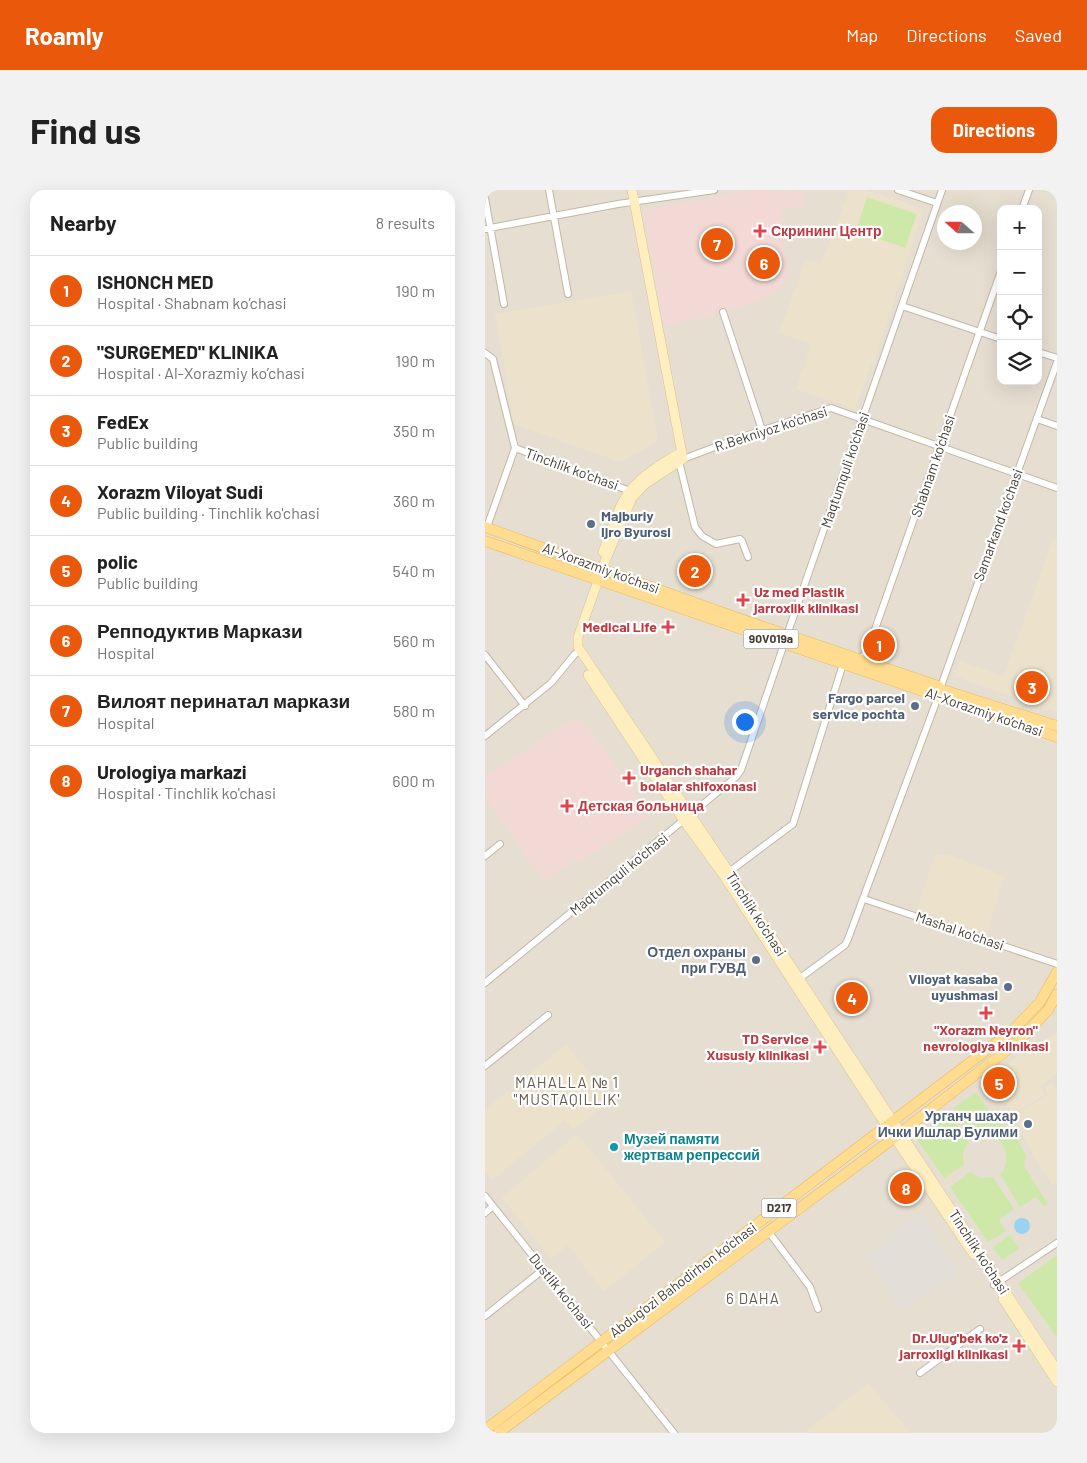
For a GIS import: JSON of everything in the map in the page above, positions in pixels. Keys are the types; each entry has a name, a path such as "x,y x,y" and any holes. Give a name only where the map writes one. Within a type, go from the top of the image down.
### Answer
{"main road":[{"path":"626,190 631,202 680,456"},
{"path":"631,202 632,190"},
{"name":"Tinchlik ko'chasi","path":"680,456 645,476 630,490 623,502 596,579 572,636 572,647 996,1283 1057,1370"},
{"name":"Tinchlik ko'chasi","path":"600,567 635,493 680,456"},
{"name":"Al-Xorazmiy ko’chasi","path":"486,527 600,567 843,664 1057,726"},
{"name":"Al-Xorazmiy ko’chasi","path":"485,541 786,640 860,659 938,686 939,693"},
{"name":"Al-Xorazmiy ko’chasi","path":"939,693 1057,737"},
{"name":"Tinchlik ko'chasi","path":"687,818 729,872 796,981"},
{"name":"Abdug’ozi Bahodirhon ko’chasi","path":"485,1430 1013,1030 1040,1002 1057,972"},
{"name":"Abdug’ozi Bahodirhon ko’chasi","path":"498,1433 898,1135 1021,1039 1048,1010 1057,994"},
{"name":"Tinchlik ko'chasi","path":"996,1283 1057,1382"}],"street":[{"path":"549,190 568,294"},
{"path":"488,228 631,202 714,190"},
{"path":"898,190 937,203"},
{"name":"Maqtumquli ko'chasi","path":"485,983 733,780 739,773 942,190"},
{"path":"1023,205 1029,190"},
{"path":"485,198 488,228 504,304"},
{"name":"Shabnam ko’chasi","path":"860,659 867,652 997,282"},
{"path":"902,306 997,338"},
{"path":"723,312 762,430"},
{"name":"Tinchlik ko'chasi","path":"485,353 493,359 515,448 486,527"},
{"path":"1042,353 1057,358"},
{"name":"Samarkand ko’chasi","path":"796,981 845,945 864,899 939,693 1057,362"},
{"name":"R.Bekniyoz ko'chasi","path":"680,456 831,408 1057,488"},
{"path":"1037,419 1057,426"},
{"name":"Tinchlik ko'chasi","path":"515,448 630,490"},
{"path":"680,456 695,527 702,536 716,544 740,539 748,557"},
{"path":"485,736 525,706 551,683 577,652"},
{"path":"485,655 525,706"},
{"path":"729,872 793,824 843,664"},
{"path":"485,856 501,844"},
{"name":"Mashal ko'chasi","path":"864,899 1057,964"},
{"path":"485,1066 548,1015"},
{"name":"Dustlik ko'chasi","path":"485,1196 674,1433"},
{"path":"485,1213 493,1206"},
{"path":"768,1231 810,1287 818,1309"},
{"path":"996,1283 1057,1242"},
{"path":"485,1316 544,1269"},
{"path":"921,1373 980,1329"}],"shaded area":[{"path":"485,190 1057,190 1057,1433 485,1433"},
{"path":"751,190 780,190 781,194 801,190 804,205 780,211 788,277 775,293 758,301 703,318 664,326 643,210"},
{"path":"850,190 865,190 924,209 873,364 871,363 855,409 796,389 812,344 779,333 806,260 821,264"},
{"path":"631,291 658,441 620,462 514,424 495,314"},
{"path":"1054,538 1057,539 1057,713 955,676 960,661 1004,676"},
{"name":"Детская больница","path":"575,718 590,729 649,816 580,862 577,859 544,882 485,796 485,777"},
{"path":"935,854 949,855 1004,876 987,934 917,909"},
{"path":"1057,1032 1057,1073 1041,1086 1039,1084 1045,1094 1013,1114 990,1075 1022,1054 1024,1056"},
{"path":"566,1045 611,1100 573,1129 565,1120 492,1180 485,1172 485,1110"},
{"name":"Урганч шахар Ички Ишлар Булими","path":"1052,1082 1057,1093 1057,1182 1052,1185 1013,1116 1048,1095 1045,1088"},
{"path":"577,1134 665,1242 604,1291 568,1245 551,1258 502,1198"},
{"path":"922,1213 960,1275 899,1311 867,1256 888,1242 885,1236"},
{"path":"868,1384 911,1433 804,1433"}],"green space":[{"path":"867,197 917,214 905,248 856,231"},
{"path":"976,1092 998,1123 1013,1130 1026,1156 1024,1166 1048,1204 1044,1207 1036,1197 1020,1207 1000,1174 1005,1167 1006,1159 1002,1144 991,1135 983,1134 975,1137 954,1108"},
{"path":"948,1112 969,1141 963,1153 964,1165 944,1178 915,1137"},
{"path":"970,1172 981,1178 993,1177 1014,1209 999,1220 1006,1231 988,1242 950,1187"},
{"path":"1010,1235 1019,1249 1002,1260 993,1247"},
{"path":"1057,1255 1057,1338 1018,1283"}],"water":[{"path":"1022,1218 1028,1220 1030,1226 1028,1232 1022,1234 1016,1232 1014,1226 1016,1220"}],"place":[{"name":"Скрининг Центр","path":"760,231"},
{"name":"Вилоят перинатал маркази","path":"717,244"},
{"name":"Репподуктив Маркази","path":"764,263"},
{"name":"Majburiy Ijro Byurosi","path":"591,524"},
{"name":"\"SURGEMED\" KLINIKA","path":"695,571"},
{"name":"Uz med Plastik jarroxlik klinikasi","path":"743,600"},
{"name":"Medical Life","path":"668,627"},
{"name":"ISHONCH MED","path":"879,645"},
{"name":"FedEx","path":"1032,687"},
{"name":"Fargo parcel service pochta","path":"915,706"},
{"name":"Urganch shahar bolalar shifoxonasi","path":"629,778"},
{"name":"Детская больница","path":"567,806"},
{"name":"Отдел охраны при ГУВД","path":"756,960"},
{"name":"Viloyat kasaba uyushmasi","path":"1008,987"},
{"name":"Xorazm Viloyat Sudi","path":"852,998"},
{"name":"\"Xorazm Neyron\" nevrologiya klinikasi","path":"986,1013"},
{"name":"TD Service Xususiy klinikasi","path":"820,1047"},
{"name":"polic","path":"999,1083"},
{"name":"Урганч шахар Ички Ишлар Булими","path":"1028,1124"},
{"name":"Музей памяти жертвам репрессий","path":"614,1147"},
{"name":"Urologiya markazi","path":"906,1188"},
{"name":"Dr.Ulug'bek ko'z jarroxligi klinikasi","path":"1019,1346"}],"district":[{"name":"MAHALLA № 1 \"MUSTAQILLIK'","path":"567,1092"},
{"name":"6 DAHA","path":"753,1299"}]}
